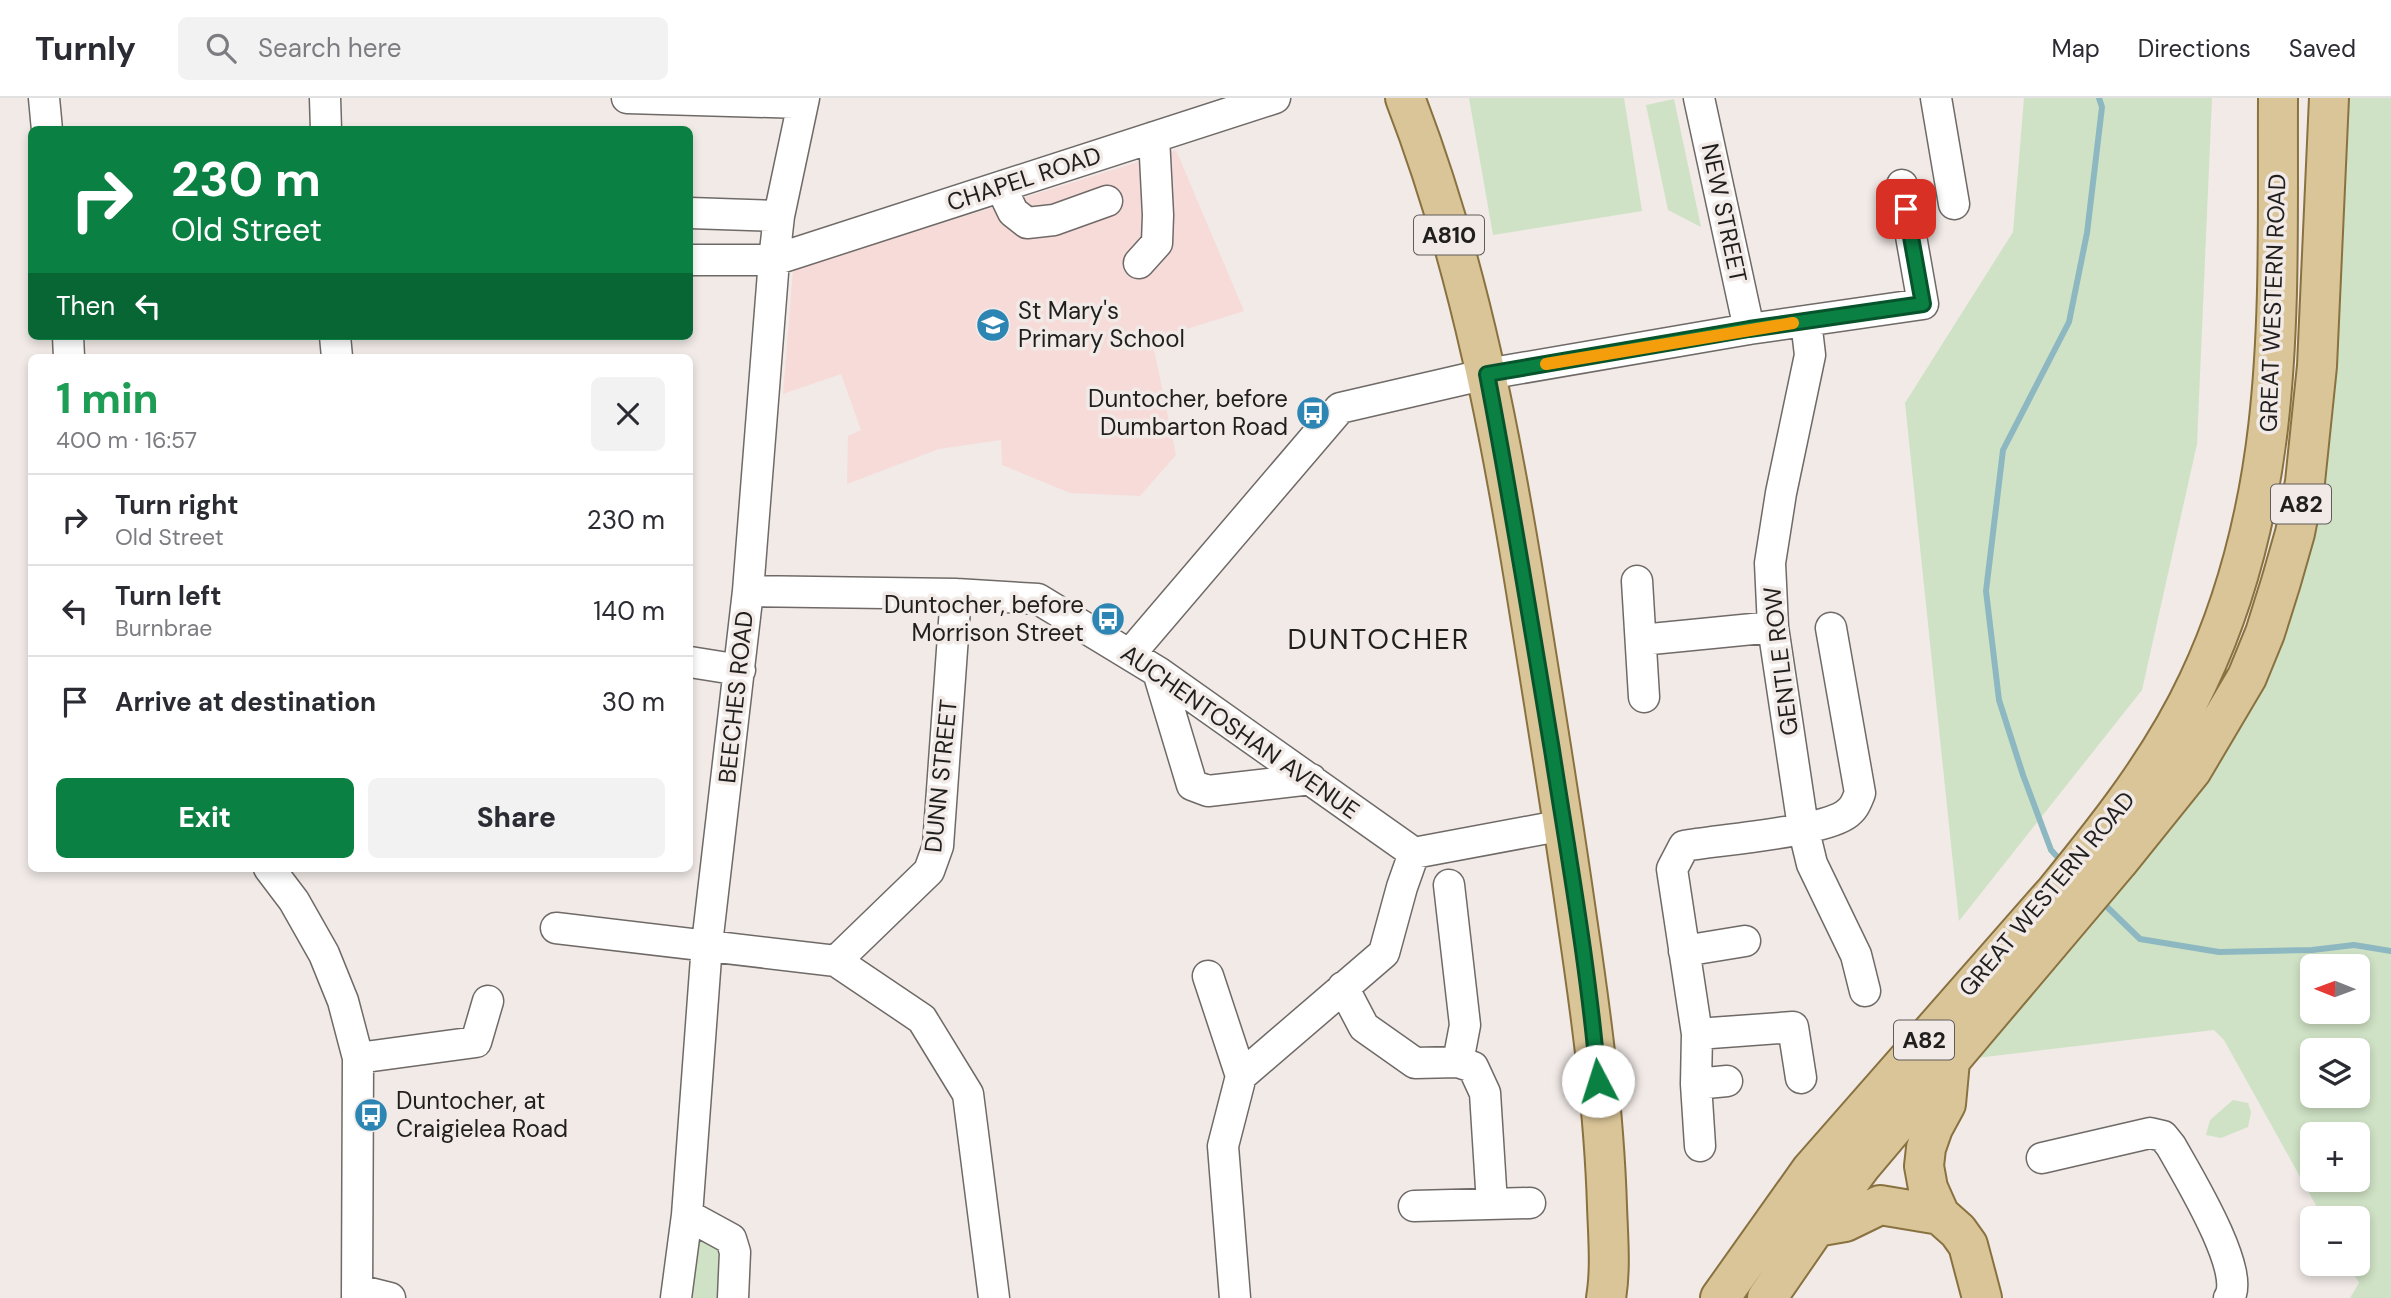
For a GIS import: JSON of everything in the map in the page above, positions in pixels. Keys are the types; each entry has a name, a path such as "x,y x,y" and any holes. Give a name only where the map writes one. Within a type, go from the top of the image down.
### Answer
{"main road":[{"name":"A810","path":"1405,98 1429,162 1487,374 1514,513 1564,825 1594,1035 1606,1174 1607,1295"},
{"name":"GREAT WESTERN ROAD","path":"2106,854 2132,795 2188,702 2214,646 2246,552 2266,459 2276,356 2278,98"},
{"name":"GREAT WESTERN ROAD","path":"1721,1296 1811,1170 2049,920 2106,854 2192,770 2247,677 2265,633 2292,546 2305,482 2316,379 2329,98"},
{"name":"GREAT WESTERN ROAD","path":"1767,1298 1861,1166 1950,1061 2049,920"},
{"path":"1950,1061 1946,1104 1933,1128 1926,1148 1924,1166 1928,1188 1940,1215 1958,1231 1968,1245 1982,1298"},
{"path":"1816,1227 1844,1222 1880,1205 1940,1215"}],"street":[{"path":"44,98 47,126"},
{"path":"325,98 326,126"},
{"path":"627,98 803,100"},
{"name":"CHAPEL ROAD","path":"693,260 774,260 1275,98"},
{"name":"NEW STREET","path":"1699,98 1749,329"},
{"path":"1936,98 1954,204"},
{"name":"BEECHES ROAD","path":"676,1298 687,1215 707,944 748,591 774,260 779,216 803,100"},
{"path":"1139,263 1157,243 1154,137"},
{"path":"1130,653 1339,408 1487,374 1749,329 1923,304 1902,185"},
{"path":"1001,187 1013,212 1027,223 1054,220 1107,201"},
{"path":"693,213 779,216"},
{"name":"GENTLE ROW","path":"1806,321 1810,355 1781,493 1770,564 1773,626 1803,827 1812,864 1856,955 1865,991"},
{"path":"1637,581 1644,697"},
{"name":"AUCHENTOSHAN AVENUE","path":"748,591 956,594 1038,599 1130,653 1414,853"},
{"name":"DUNN STREET","path":"836,961 929,871 938,846 956,594"},
{"path":"1641,640 1773,626"},
{"path":"1700,1146 1696,1084 1697,1034 1672,869 1684,846 1803,827 1842,817 1854,808 1860,793 1832,628"},
{"path":"693,662 740,670"},
{"path":"1158,672 1192,785 1208,790 1311,779"},
{"path":"1241,1076 1384,953 1414,853 1564,825"},
{"path":"272,872 294,901 324,954 343,1001 358,1058 358,1294 390,1298"},
{"path":"1449,885 1465,1025 1458,1062"},
{"path":"556,928 836,961 922,1019 968,1094 994,1298"},
{"path":"1684,951 1745,942"},
{"path":"1208,976 1241,1076 1223,1146 1235,1298"},
{"path":"1343,987 1364,1027 1415,1063 1458,1062 1473,1067 1485,1093 1492,1204"},
{"path":"358,1058 476,1042 488,1001"},
{"path":"1697,1034 1793,1027 1801,1077"},
{"path":"1696,1084 1727,1080"},
{"path":"2042,1158 2150,1133 2163,1136 2208,1214 2225,1252 2233,1276 2232,1293 2228,1298"},
{"path":"1414,1206 1530,1203"},
{"path":"687,1215 731,1239 735,1252 733,1298"}],"shaded area":[{"name":"St Mary's Primary School","path":"1176,150 1244,311 1152,340 1176,455 1140,496 1070,493 1002,465 1001,440 939,449 847,484 848,436 861,430 841,374 783,394 793,270"}],"green space":[{"path":"1469,98 1624,98 1642,211 1493,235"},
{"path":"2024,98 2212,98 2197,444 2142,690 1959,921 1905,403 2013,232"},
{"path":"2329,98 2391,98 2391,1298 2350,1298 2359,1283 2355,1276 2370,1276 2370,1206 2316,1206 2309,1192 2370,1192 2370,1122 2300,1122 2300,1177 2224,1040 2214,1030 1950,1061 2118,862 2281,582"},
{"path":"1674,99 1701,227 1668,210 1646,105"},
{"path":"2233,1100 2248,1103 2251,1112 2248,1127 2221,1138 2206,1135 2210,1120"},
{"path":"700,1236 725,1254 723,1298 691,1298"}],"waterway":[{"path":"2062,862 2051,850 1999,700 1986,591 2003,450 2069,322 2087,233 2102,107 2099,98"},
{"path":"2102,902 2140,939 2219,952 2312,950 2354,945 2391,951"}],"slow traffic":[{"path":"1546,364 1793,323"}],"place":[{"name":"St Mary's Primary School","path":"993,325"},
{"name":"Duntocher, before Dumbarton Road","path":"1313,413"},
{"name":"Duntocher, before Morrison Street","path":"1108,619"},
{"name":"Duntocher, at Craigielea Road","path":"371,1115"}],"district":[{"name":"DUNTOCHER","path":"1379,639"}],"route":[{"path":"1598,1081 1594,1035 1560,799 1514,513 1487,374 1749,329 1923,304 1906,209"}]}
